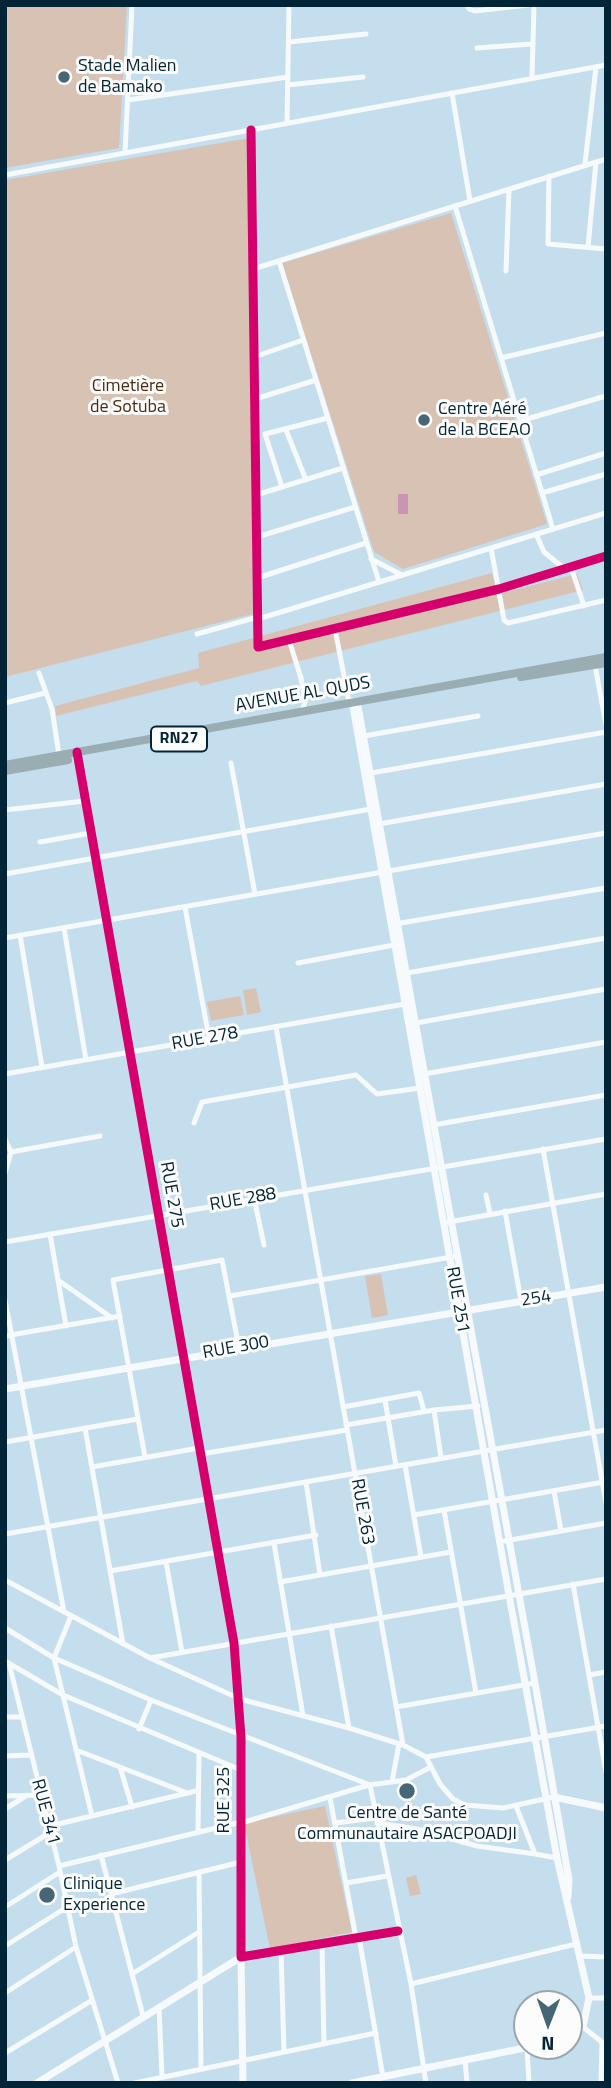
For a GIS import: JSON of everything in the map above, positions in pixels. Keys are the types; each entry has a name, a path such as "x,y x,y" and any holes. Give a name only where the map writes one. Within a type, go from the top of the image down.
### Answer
{"main road":[{"name":"AVENUE AL QUDS","path":"5,765 60,755 77,755 606,657"},
{"name":"AVENUE AL QUDS","path":"5,771 302,711 606,663"},
{"name":"RUE 251","path":"354,703 364,736 384,872"},
{"name":"RUE 251","path":"354,703 393,925 407,973 416,1023 433,1125 437,1167"},
{"name":"RUE 251","path":"393,925 394,945 419,1088 437,1167 480,1406 484,1451 509,1595 526,1685 540,1738"},
{"name":"254","path":"463,1310 606,1287"},
{"name":"RUE 300","path":"5,1389 463,1310"},
{"name":"RUE 251","path":"480,1406 493,1450 535,1683 557,1858 589,1998 583,2027"},
{"name":"RUE 251","path":"550,1797 569,1880 568,1898"},
{"path":"550,1797 606,1808"},
{"path":"37,2083 241,1957 243,2083"},
{"path":"352,2083 513,2050"}],"street":[{"path":"125,153 132,5"},
{"path":"287,123 289,5"},
{"path":"467,5 475,11 528,5"},
{"path":"533,78 534,5"},
{"path":"289,42 366,34"},
{"path":"477,48 532,44"},
{"path":"5,175 606,65"},
{"path":"585,164 596,67"},
{"path":"128,100 288,77"},
{"path":"288,85 363,77"},
{"path":"452,93 470,201"},
{"path":"251,130 258,647 499,589 606,556"},
{"path":"253,268 606,159"},
{"path":"588,247 596,162"},
{"path":"549,176 548,244 606,249"},
{"path":"506,271 509,189"},
{"path":"455,206 553,529"},
{"path":"279,261 379,582"},
{"path":"501,358 606,333"},
{"path":"254,357 303,341"},
{"path":"255,399 316,380"},
{"path":"520,421 606,396"},
{"path":"282,487 265,434 328,418"},
{"path":"286,430 306,480"},
{"path":"536,475 606,453"},
{"path":"256,495 343,468"},
{"path":"542,493 606,474"},
{"path":"257,537 355,507"},
{"path":"197,634 606,513"},
{"path":"537,534 544,552 568,568 583,606"},
{"path":"257,578 366,543"},
{"path":"491,548 504,620 508,623 606,600"},
{"path":"371,559 402,575"},
{"path":"335,629 354,703"},
{"path":"289,640 301,678 305,702 302,711"},
{"path":"595,665 606,725"},
{"path":"39,673 52,709 60,755"},
{"path":"5,703 45,693"},
{"path":"364,736 478,716"},
{"path":"370,773 606,732"},
{"name":"RUE 275","path":"77,755 234,1643"},
{"path":"231,763 255,894"},
{"path":"379,824 606,784"},
{"path":"5,810 85,801"},
{"path":"5,874 371,809"},
{"path":"40,842 91,833"},
{"path":"5,938 606,833"},
{"path":"393,925 606,888"},
{"path":"185,906 209,1038"},
{"path":"64,928 86,1059"},
{"path":"20,935 42,1067"},
{"path":"407,973 606,938"},
{"path":"298,963 394,945"},
{"path":"416,1023 606,989"},
{"name":"RUE 278","path":"5,1074 405,1004"},
{"name":"RUE 263","path":"276,1027 401,1744"},
{"path":"424,1074 606,1042"},
{"path":"194,1123 202,1102 356,1075 377,1094 419,1088"},
{"path":"433,1125 606,1094"},
{"path":"11,1152 100,1136"},
{"path":"5,1139 11,1152 5,1173"},
{"name":"RUE 288","path":"5,1241 606,1139"},
{"path":"543,1149 606,1503"},
{"path":"447,1222 606,1194"},
{"path":"486,1195 490,1214"},
{"path":"254,1198 264,1245"},
{"path":"505,1211 521,1301"},
{"path":"50,1234 66,1326"},
{"path":"230,1296 454,1257"},
{"path":"145,1457 113,1280 224,1261 239,1348"},
{"path":"58,1280 112,1318"},
{"path":"5,1300 8,1336 64,1612"},
{"path":"8,1336 120,1316"},
{"path":"343,1407 419,1393 424,1411"},
{"path":"385,1400 396,1466"},
{"path":"92,1467 347,1427 424,1411 480,1406"},
{"path":"434,1410 441,1458"},
{"path":"5,1442 138,1419"},
{"path":"85,1428 123,1644"},
{"path":"5,1534 606,1430"},
{"path":"405,1465 421,1557"},
{"path":"306,1482 320,1575"},
{"path":"414,1515 604,1482"},
{"path":"554,1491 561,1531"},
{"path":"444,1510 476,1693"},
{"path":"500,1542 606,1523"},
{"path":"110,1571 316,1535"},
{"path":"274,1543 303,1716"},
{"path":"281,1582 451,1552"},
{"path":"166,1562 182,1652"},
{"path":"150,1658 606,1579"},
{"path":"5,1580 150,1658 240,1699 401,1744 426,1757 453,1799 465,1805 516,1806 550,1797"},
{"path":"573,1584 606,1772"},
{"path":"71,1616 54,1658 92,1816"},
{"path":"331,1626 349,1728"},
{"path":"5,1628 54,1658 240,1737 370,1785"},
{"name":"RUE 325","path":"234,1643 240,1699 241,1957"},
{"path":"7,1662 63,1695 241,1770"},
{"name":"RUE 341","path":"7,1662 60,1869 76,1947 118,2083"},
{"path":"589,1675 606,1672"},
{"path":"396,1707 535,1683"},
{"path":"139,1729 152,1700"},
{"path":"5,1717 20,1717"},
{"path":"426,1757 606,1726"},
{"path":"392,1782 401,1744"},
{"path":"76,1751 187,1793"},
{"path":"198,1832 196,1791 199,1753"},
{"path":"5,1756 30,1755"},
{"path":"120,1767 132,1807"},
{"path":"5,1907 60,1869 101,1855 241,1822 370,1785 406,1780 431,1767"},
{"path":"370,1785 411,1984 426,2083"},
{"path":"5,1860 50,1829 196,1791"},
{"path":"5,1810 28,1795"},
{"path":"5,1796 40,1795"},
{"path":"330,1798 376,2033 382,2079"},
{"path":"516,1806 535,1854"},
{"path":"335,1823 377,1821 477,1846 557,1858"},
{"path":"101,1855 143,2016"},
{"path":"111,1894 241,1861"},
{"path":"199,1872 201,2069"},
{"path":"346,1882 387,1876"},
{"path":"5,1946 67,1907"},
{"path":"241,1957 398,1931"},
{"path":"132,1974 199,1932"},
{"path":"322,1944 324,2043"},
{"path":"411,1984 576,1944"},
{"path":"5,1993 76,1947"},
{"path":"281,1950 284,2052"},
{"path":"579,1956 606,1956"},
{"path":"589,1998 606,1998"},
{"path":"5,2053 91,2001"},
{"path":"159,2006 162,2077"},
{"path":"583,2027 604,2043 601,2083"},
{"path":"135,2083 376,2033"},
{"path":"465,2060 467,2083"},
{"path":"529,2083 530,2060"}],"green space":[{"name":"Stade Malien de Bamako","path":"127,5 119,148 5,168 5,6"},
{"name":"Cimetière de Sotuba","path":"249,138 253,614 5,677 5,180"},
{"name":"Centre Aéré de la BCEAO","path":"451,213 547,524 403,569 374,552 282,263"},
{"path":"492,573 498,594 577,574 583,590 201,686 197,681 56,716 55,706 199,668 198,653"},
{"path":"256,988 261,1012 247,1015 243,990"},
{"path":"240,996 244,1015 211,1021 207,1002"},
{"path":"381,1274 388,1315 372,1318 365,1276"},
{"path":"325,1806 352,1932 270,1949 244,1823"},
{"path":"416,1875 421,1894 410,1896 406,1878"}],"shaded area":[{"path":"398,494 408,494 408,514 398,514"}],"cycle path":[{"path":"251,130 258,647 499,589 606,556"},
{"path":"77,752 234,1643 241,1737 241,1957 398,1931"}],"place":[{"name":"Stade Malien de Bamako","path":"64,77"},
{"name":"Centre Aéré de la BCEAO","path":"424,420"},
{"name":"Centre de Santé Communautaire ASACPOADJI","path":"407,1791"},
{"name":"Clinique Experience","path":"47,1895"}]}
